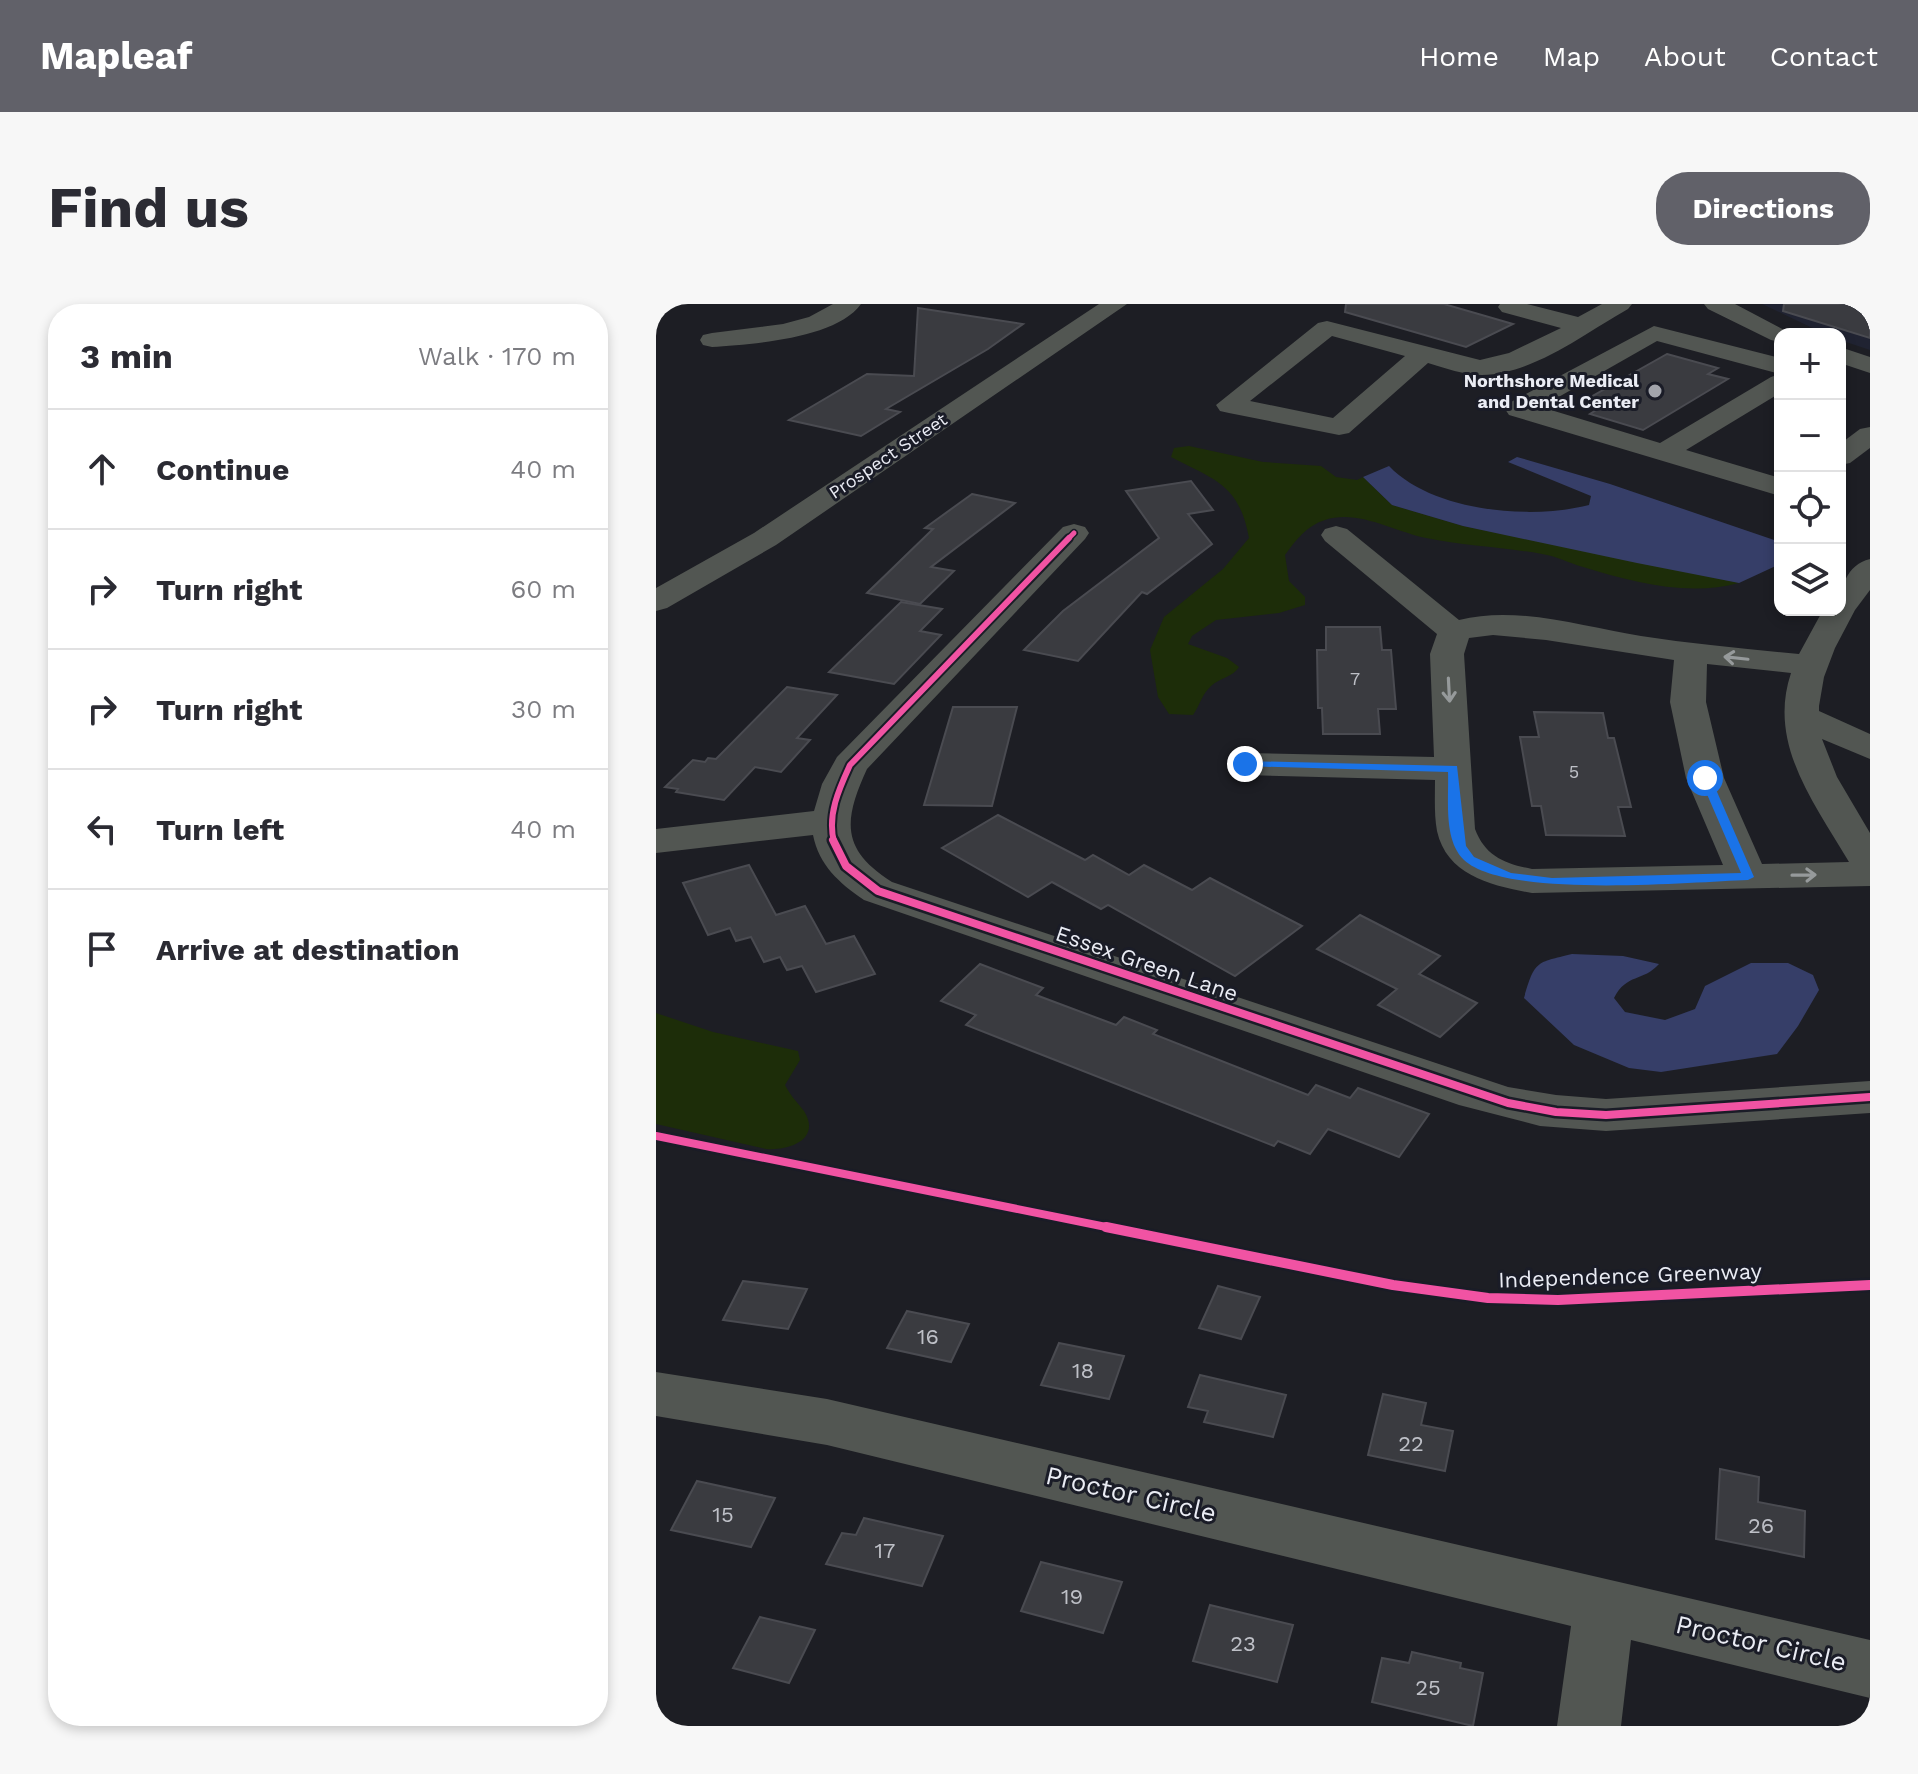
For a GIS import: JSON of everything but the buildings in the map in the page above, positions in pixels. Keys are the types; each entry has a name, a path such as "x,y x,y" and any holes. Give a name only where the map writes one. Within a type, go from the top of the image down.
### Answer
{"street":[{"path":"712,340 788,332 825,320 849,304"},
{"name":"Prospect Street","path":"656,601 765,539 1115,304"},
{"path":"1515,304 1510,307 1579,325"},
{"path":"1424,353 1339,427 1229,405 1327,328 1424,353 1466,366 1499,365 1616,305"},
{"path":"1725,305 1774,332"},
{"path":"1774,364 1654,333 1518,409 1774,485"},
{"path":"1846,357 1870,365"},
{"path":"1846,384 1870,390"},
{"path":"1664,452 1774,386"},
{"path":"1846,453 1870,435"},
{"path":"656,841 830,821 839,785 850,765 1074,533"},
{"path":"1336,535 1454,632"},
{"path":"1855,591 1813,665 1801,716 1812,760 1870,864"},
{"path":"1813,665 1691,653 1516,627 1464,627 1454,632 1447,654 1460,846 1470,859 1508,877 1552,881 1870,874"},
{"path":"1691,653 1688,702 1705,778 1748,877"},
{"path":"1801,716 1870,748"},
{"path":"1245,764 1453,769"},
{"name":"Essex Green Lane","path":"830,821 840,857 855,878 878,891 1524,1108 1567,1115 1606,1115 1870,1097"},
{"name":"Proctor Circle","path":"656,1394 827,1422 1870,1669"},
{"path":"1589,1726 1604,1606"}],"shaded area":[{"path":"1762,304 1870,304 1870,350 1846,342 1846,328 1812,328"}],"green space":[{"path":"1189,446 1263,462 1321,466 1336,477 1357,480 1363,477 1392,505 1463,526 1739,583 1700,589 1660,586 1602,573 1547,555 1426,538 1363,519 1338,517 1307,530 1285,555 1289,581 1305,597 1305,605 1279,613 1216,620 1192,636 1188,644 1227,658 1239,667 1208,689 1193,715 1169,714 1158,697 1150,650 1164,617 1223,569 1249,538 1245,520 1232,495 1212,478 1171,457 1174,448"},
{"path":"656,1013 713,1032 798,1051 800,1060 785,1085 804,1111 809,1129 806,1136 792,1146 766,1149 656,1124"}],"water":[{"path":"1517,457 1610,484 1774,540 1774,567 1739,583 1463,526 1392,505 1363,477 1389,466 1431,494 1484,508 1539,512 1589,505 1591,496 1508,462"},
{"path":"1572,954 1623,956 1659,964 1624,985 1614,998 1625,1012 1665,1020 1695,1009 1705,986 1751,963 1788,963 1813,975 1819,990 1777,1054 1661,1072 1629,1068 1574,1045 1524,998 1531,976 1539,965"}],"cycle path":[{"path":"1074,533 850,765 835,803 832,836 846,866 859,879 878,891 1475,1094 1524,1106 1572,1114 1606,1115 1870,1097"},
{"name":"Independence Greenway","path":"656,1136 1393,1285 1488,1298 1558,1300 1870,1285"}],"place":[{"name":"Northshore Medical and Dental Center","path":"1655,391"}],"route":[{"path":"1245,764 1453,769 1456,829 1460,846 1470,859 1486,868 1508,877 1532,881 1748,877 1705,778"}]}
